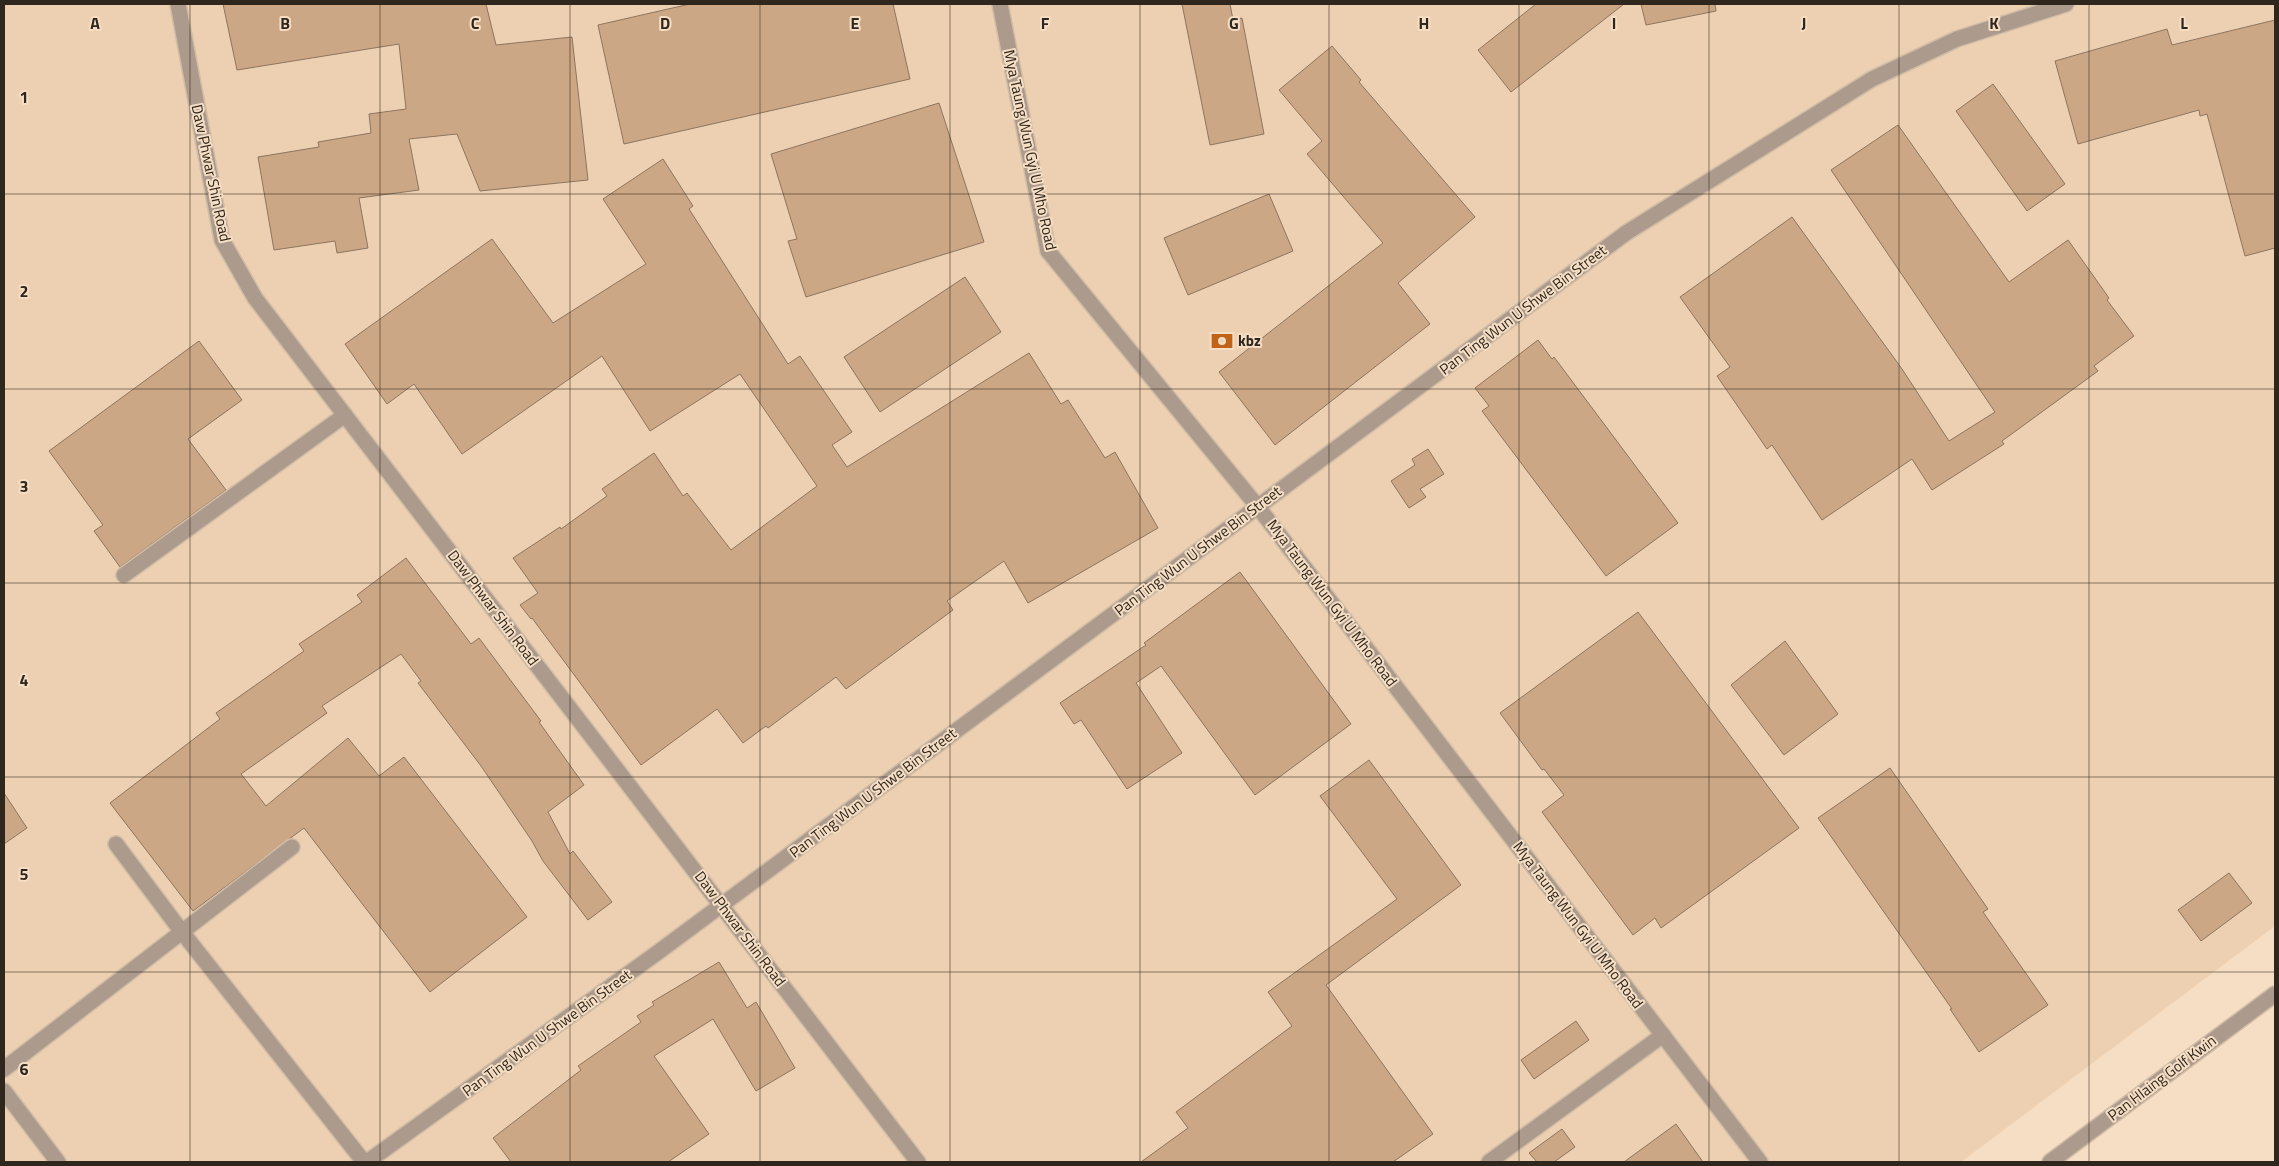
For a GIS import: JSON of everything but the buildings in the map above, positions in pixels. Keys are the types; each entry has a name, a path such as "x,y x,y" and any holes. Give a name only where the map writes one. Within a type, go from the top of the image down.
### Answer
{"street":[{"name":"Daw Phwar Shin Road","path":"178,4 222,240 255,298 723,905 918,1162"},
{"name":"Mya Taung Wun Gyi U Mho Road","path":"1000,4 1048,251 1258,507 1760,1162"},
{"name":"Pan Ting Wun U Shwe Bin Street","path":"365,1162 723,905 1626,233 1872,79 1957,39 2066,4"},
{"path":"124,575 345,415"},
{"path":"116,844 182,932 365,1162"},
{"path":"4,1069 292,847"},
{"name":"Pan Hlaing Golf Kwin","path":"2050,1162 2275,994"},
{"path":"1489,1162 1663,1035"},
{"path":"4,1091 58,1162"}],"shaded area":[{"path":"4,4 2275,4 2275,926 1961,1162 4,1162"}],"place":[{"name":"kbz","path":"1222,341"}]}
